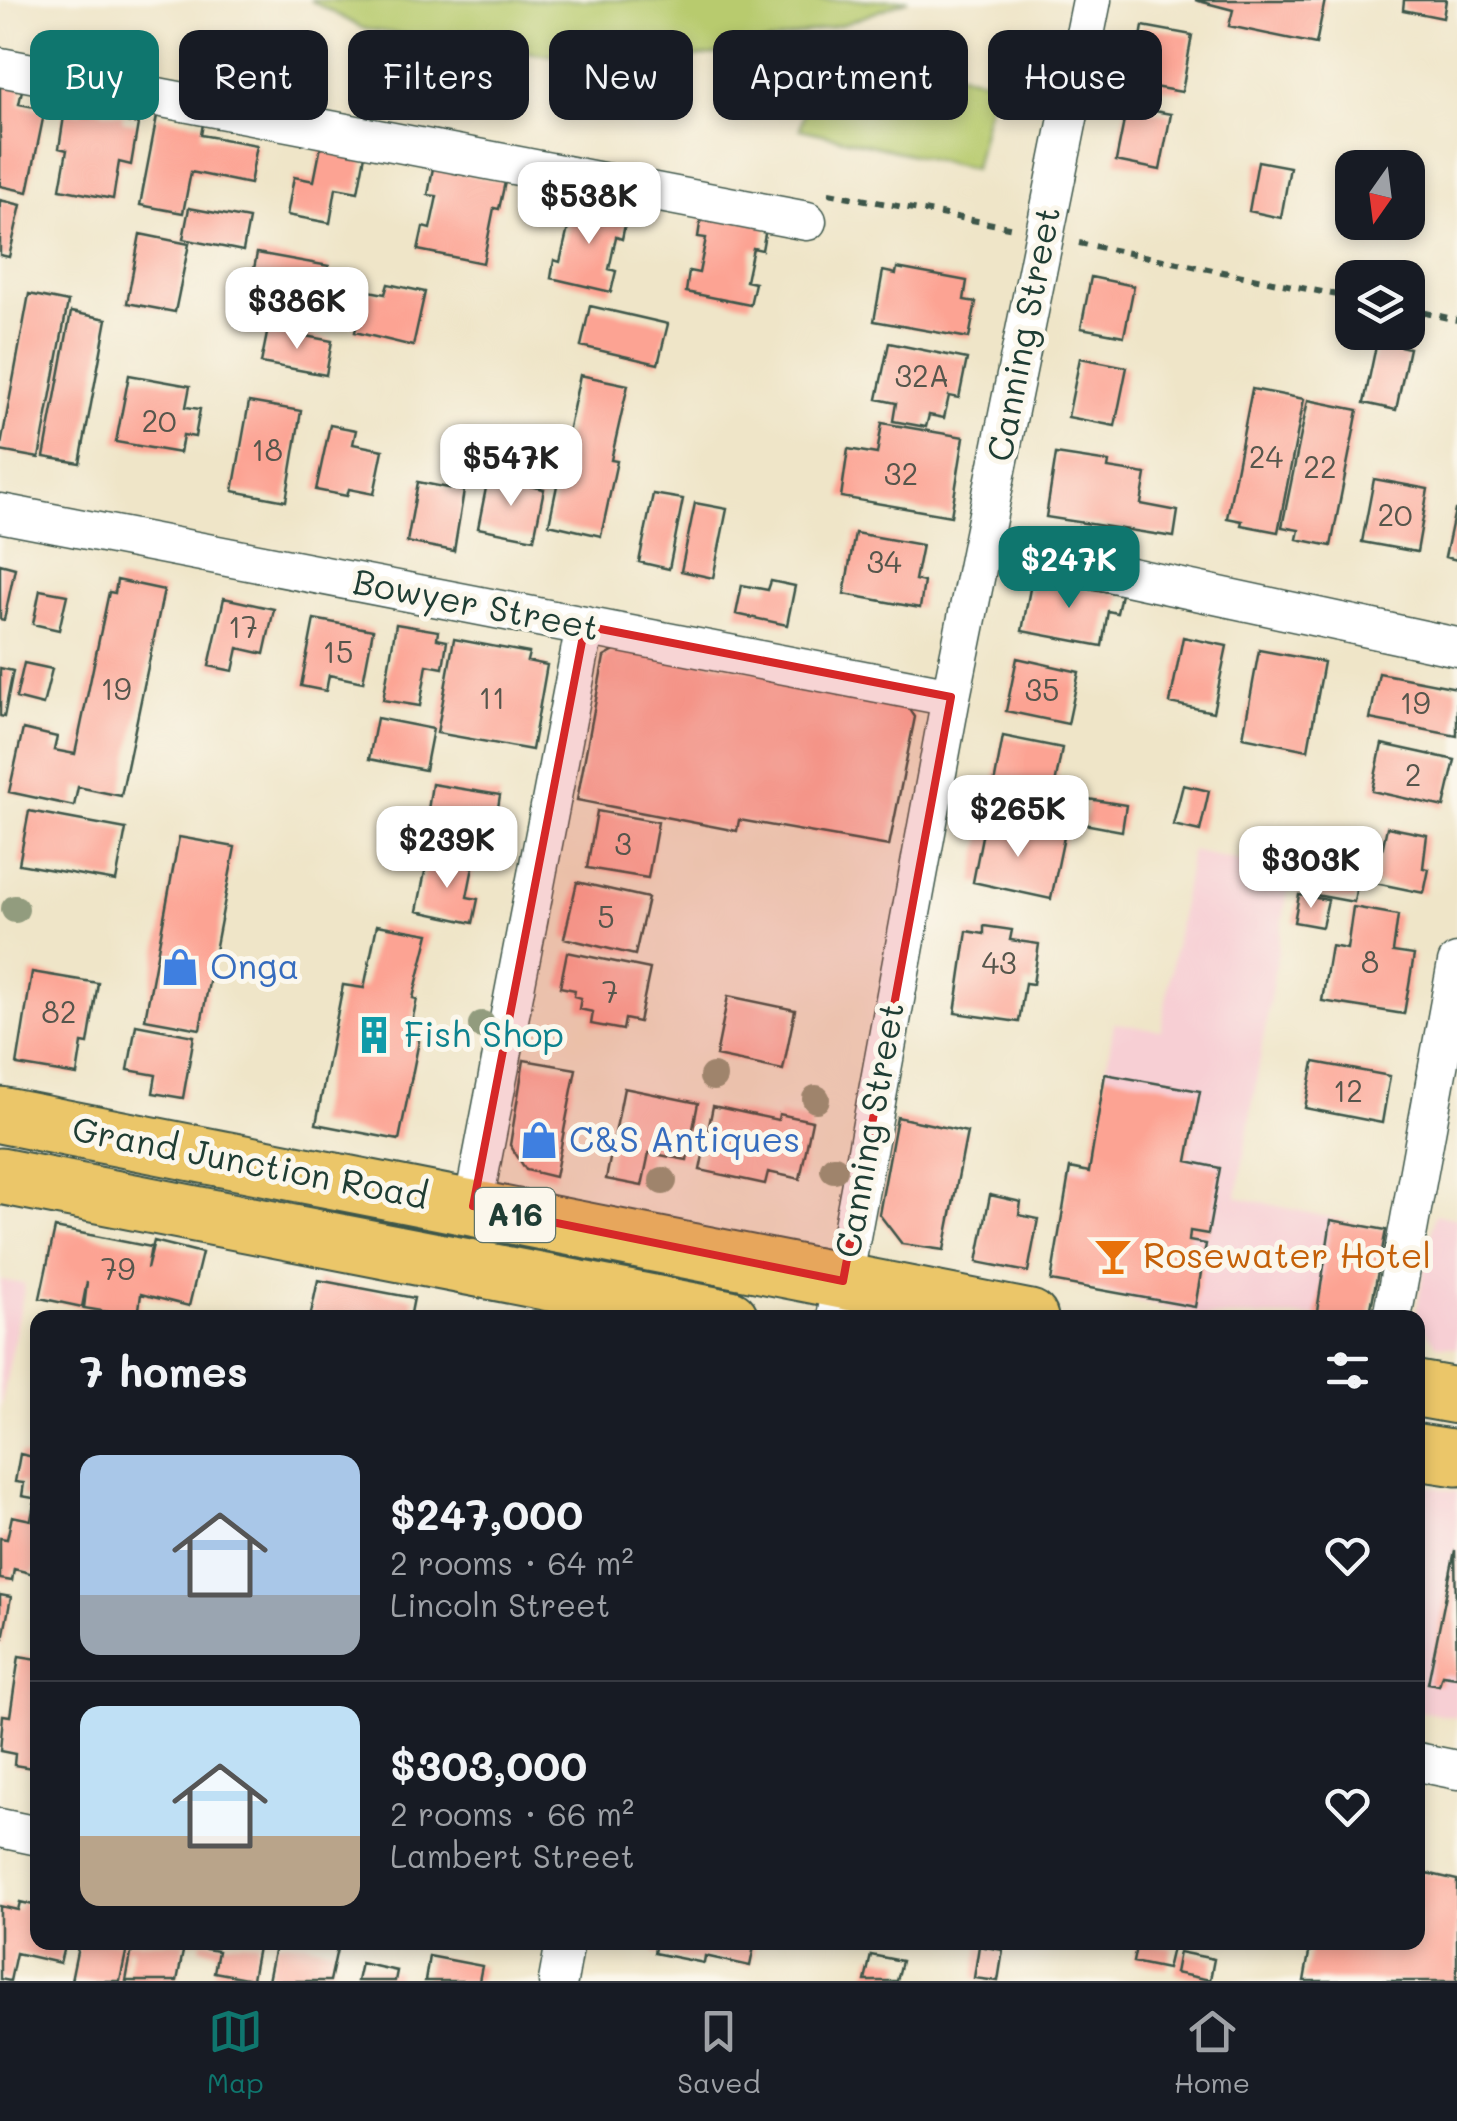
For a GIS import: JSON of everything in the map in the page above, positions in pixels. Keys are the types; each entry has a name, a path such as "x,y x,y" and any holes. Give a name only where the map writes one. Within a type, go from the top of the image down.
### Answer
{"highway":[{"name":"Grand Junction Road","path":"0,1115 701,1253 839,1299 950,1310"},
{"name":"Grand Junction Road","path":"0,1176 678,1310"},
{"path":"1425,1391 1457,1396"},
{"path":"1425,1453 1457,1458"}],"street":[{"name":"Canning Street","path":"839,1299 951,697 1092,0"},
{"path":"0,67 806,221"},
{"name":"Bowyer Street","path":"0,513 951,697"},
{"path":"982,545 1457,647"},
{"path":"473,1206 585,626"},
{"path":"1393,1310 1457,962"},
{"path":"701,1253 703,1310"},
{"path":"1425,1763 1457,1770"},
{"path":"0,1828 30,1834"},
{"path":"558,1981 564,1950"}],"path":[{"path":"1425,313 1457,320"}],"highlighted area":[{"path":"585,626 951,697 843,1281 473,1206"}],"shaded area":[{"path":"1191,851 1291,872 1237,1197 1386,1230 1370,1310 1176,1310 1051,1280 1071,1164 1089,1167 1114,1023 1161,1030"},
{"path":"1435,1214 1457,1219 1457,1348 1437,1345 1425,1330 1425,1310 1416,1310"},
{"path":"0,1280 25,1284 0,1411"},
{"path":"1425,1485 1457,1492 1457,1718 1425,1712"}],"green space":[{"path":"310,0 908,0 819,30 713,30 713,55 693,57 693,30 549,30 549,55 529,52 529,30 364,29"},
{"path":"968,76 988,81 988,108 974,169 800,129 802,120 968,120"}],"building":[{"path":"1195,0 1325,0 1316,44 1229,26 1233,10"},
{"path":"1404,0 1446,0 1443,18 1403,10"},
{"path":"1143,26 1192,35 1182,92 1162,88 1162,30 1142,30"},
{"path":"0,81 24,81 19,104 30,106 30,120 43,120 28,192 0,186"},
{"path":"1162,112 1171,114 1160,170 1116,161 1124,120 1162,120"},
{"path":"159,116 203,124 201,135 257,145 250,184 191,172 183,213 140,205"},
{"path":"63,120 122,120 138,124 131,165 119,162 113,199 60,189 67,150 59,148"},
{"path":"321,146 365,155 358,192 336,188 330,223 287,215 294,177 314,181"},
{"path":"1258,161 1290,167 1281,218 1249,211"},
{"path":"433,168 505,182 499,209 494,208 483,263 418,250 423,227 430,229 437,196 428,195"},
{"path":"0,200 21,205 9,257 0,255"},
{"path":"565,202 627,215 622,239 616,237 609,269 616,271 611,292 551,278 554,260 560,262 569,224 561,222"},
{"path":"189,208 249,219 243,251 183,239"},
{"path":"702,211 767,223 762,250 753,248 746,281 755,283 750,305 686,292 689,271 699,273 706,238 698,237"},
{"path":"140,234 189,244 175,312 127,303"},
{"path":"257,253 329,266 321,314 248,301"},
{"path":"897,268 967,281 964,300 976,302 969,338 874,321 883,271 896,274"},
{"path":"1091,277 1134,286 1124,336 1081,328"},
{"path":"388,284 425,292 413,346 355,332 364,290 385,294"},
{"path":"29,294 68,302 39,458 0,451"},
{"path":"590,306 668,324 658,364 581,346"},
{"path":"71,312 107,319 80,463 44,457"},
{"path":"268,329 332,341 326,375 261,363"},
{"path":"889,343 967,359 959,398 949,396 944,418 929,415 926,427 893,421 896,403 877,399"},
{"path":"1375,350 1409,350 1396,410 1364,403"},
{"path":"1080,358 1127,367 1115,426 1068,417"},
{"path":"129,375 190,386 186,407 200,409 195,437 183,435 180,453 116,442"},
{"path":"580,375 628,385 611,460 617,461 601,536 549,524"},
{"path":"1252,389 1304,399 1278,532 1241,525 1242,521 1227,518"},
{"path":"1308,400 1358,410 1331,546 1297,539 1299,530 1282,527"},
{"path":"249,402 301,411 286,501 233,491"},
{"path":"882,423 964,437 951,516 841,497 848,449 877,454"},
{"path":"330,425 356,430 353,444 383,450 374,494 349,489 347,496 316,490"},
{"path":"1056,454 1109,462 1108,468 1146,474 1141,504 1178,511 1174,537 1046,517"},
{"path":"488,478 544,489 534,539 478,528"},
{"path":"1374,479 1428,489 1417,552 1362,542"},
{"path":"418,482 464,491 454,551 407,542"},
{"path":"653,494 683,499 669,569 639,562"},
{"path":"695,503 727,509 713,578 681,571"},
{"path":"1457,510 1457,560 1445,557"},
{"path":"855,533 922,545 915,580 924,582 920,608 844,594"},
{"path":"0,564 15,568 4,620 0,619"},
{"path":"1032,578 1121,594 1117,613 1108,611 1102,646 1022,631"},
{"path":"117,580 164,590 121,796 78,787 74,806 9,792 23,729 57,737 54,750 75,754 109,592 115,593"},
{"path":"771,581 795,586 787,625 736,614 742,585 768,590"},
{"path":"40,590 67,595 59,630 33,624"},
{"path":"224,598 274,609 264,654 238,648 233,671 209,666"},
{"path":"314,619 373,630 363,682 329,675 326,691 301,686"},
{"path":"396,624 438,631 437,639 447,641 443,668 427,665 420,706 383,700"},
{"path":"1183,637 1227,646 1213,712 1170,703"},
{"path":"454,639 529,653 527,661 547,665 532,750 437,733"},
{"path":"622,647 902,697 915,717 889,846 739,820 737,831 577,800 604,657"},
{"path":"1259,650 1324,662 1308,750 1243,737"},
{"path":"1017,658 1079,672 1068,724 1006,711"},
{"path":"24,663 52,669 43,705 16,698"},
{"path":"0,668 13,671 4,717 0,716"},
{"path":"1379,673 1457,688 1457,736 1370,719"},
{"path":"377,718 433,729 425,770 369,759"},
{"path":"1003,736 1062,748 1052,801 993,790"},
{"path":"1382,744 1455,760 1444,807 1372,791"},
{"path":"432,784 500,795 492,847 424,836"},
{"path":"1183,785 1209,791 1200,831 1173,825"},
{"path":"1088,799 1126,805 1122,831 1084,824"},
{"path":"29,811 126,829 116,881 19,864"},
{"path":"597,811 658,822 648,878 587,868"},
{"path":"985,821 1064,837 1051,899 973,882"},
{"path":"1387,827 1427,835 1423,868 1429,869 1424,893 1375,883"},
{"path":"179,837 235,847 200,1029 145,1019"},
{"path":"428,857 473,867 467,897 478,899 473,923 417,911"},
{"path":"1309,869 1358,878 1354,902 1305,893"},
{"path":"577,882 648,898 635,955 564,938"},
{"path":"1299,895 1328,900 1322,927 1294,922"},
{"path":"1353,907 1398,915 1393,952 1414,955 1404,1014 1322,1001 1331,946 1347,949"},
{"name":"Fish Shop","path":"377,925 429,934 413,998 417,999 410,1030 419,1041 399,1140 316,1124 343,985 364,988"},
{"path":"984,926 1012,930 1010,940 1039,944 1033,984 1025,983 1019,1022 955,1013 967,931 984,934"},
{"path":"567,952 650,969 639,1022 625,1019 623,1030 591,1024 593,1012 579,1009 581,998 574,996 575,990 560,987"},
{"path":"32,972 98,983 88,1044 82,1043 77,1075 17,1065"},
{"path":"728,996 795,1010 783,1070 716,1056"},
{"path":"136,1025 194,1036 183,1098 153,1093 156,1075 128,1070"},
{"path":"524,1060 576,1069 555,1177 526,1170 510,1145"},
{"path":"1314,1062 1390,1076 1382,1123 1305,1108"},
{"path":"1105,1074 1200,1091 1187,1161 1220,1168 1208,1234 1190,1231 1189,1241 1206,1244 1195,1307 1051,1281 1070,1168 1089,1172"},
{"path":"624,1088 698,1103 687,1160 649,1153 642,1186 606,1179"},
{"path":"713,1106 778,1120 779,1114 812,1121 800,1179 768,1172 765,1184 700,1170"},
{"path":"897,1117 967,1132 944,1250 902,1244 879,1214"},
{"path":"990,1195 1021,1202 1019,1215 1038,1219 1028,1272 977,1262"},
{"path":"1331,1220 1386,1230 1371,1310 1317,1310"},
{"path":"55,1228 151,1247 147,1269 154,1241 202,1253 189,1306 141,1294 139,1310 84,1308 87,1282 82,1307 40,1298"},
{"path":"318,1280 414,1298 412,1310 312,1310"},
{"path":"20,1454 30,1456 30,1498 22,1496 24,1483 15,1482"},
{"path":"12,1516 30,1520 30,1573 14,1569 12,1581 0,1579 0,1538 7,1539"},
{"path":"1455,1550 1457,1677 1442,1675 1439,1685 1428,1683"},
{"path":"0,1595 11,1597 2,1644 0,1643"},
{"path":"19,1656 30,1658 30,1768 14,1765 15,1754 0,1751 3,1715 10,1716"},
{"path":"1425,1873 1457,1880 1457,1981 1304,1981 1310,1950 1425,1950"},
{"path":"20,1902 30,1904 30,1950 63,1950 60,1963 16,1953 10,1981 0,1979 0,1906 18,1910"},
{"path":"77,1950 127,1950 120,1981 71,1981"},
{"path":"132,1950 183,1950 177,1981 126,1981"},
{"path":"212,1950 257,1950 252,1979 214,1972 218,1951"},
{"path":"274,1950 337,1950 330,1981 268,1981"},
{"path":"753,1950 750,1966 705,1956 704,1963 654,1953"},
{"path":"978,1950 1003,1950 998,1981 974,1978"},
{"path":"1135,1950 1172,1950 1167,1969 1133,1962"},
{"path":"1179,1952 1214,1959 1210,1980 1175,1973"},
{"path":"871,1955 902,1961 897,1981 865,1981"},
{"path":"429,1956 482,1966 479,1981 425,1981"},
{"path":"361,1963 397,1971 395,1981 357,1981"}],"place":[{"name":"Onga","path":"180,967"},
{"name":"Fish Shop","path":"374,1035"},
{"name":"C&S Antiques","path":"539,1140"},
{"name":"Rosewater Hotel","path":"1113,1256"}]}
